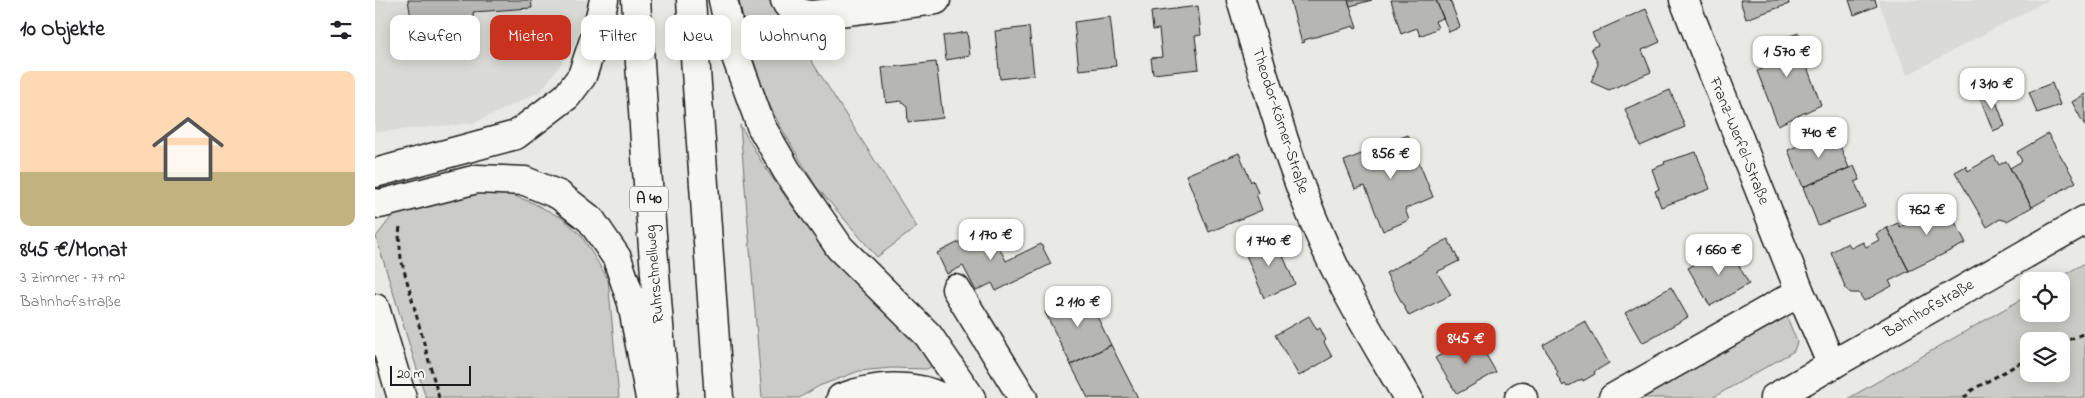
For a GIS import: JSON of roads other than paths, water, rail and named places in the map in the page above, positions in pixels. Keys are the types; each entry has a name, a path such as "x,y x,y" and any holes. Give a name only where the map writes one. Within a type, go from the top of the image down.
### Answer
{"main road":[{"path":"375,173 515,135 523,130 567,96 582,76 595,37 604,0"},
{"name":"Ruhrschnellweg","path":"636,0 645,157 665,398"},
{"path":"691,0 719,398"},
{"path":"723,0 735,54 761,126 787,172 840,248 929,335 971,398"},
{"path":"785,0 787,5 801,14 814,15 936,0"},
{"name":"Theodor-Körner-Straße","path":"1241,0 1285,145 1313,218 1342,282 1408,398"},
{"name":"Franz-Werfel-Straße","path":"1684,0 1800,292 1832,365"},
{"path":"386,201 477,179 525,181 553,192 566,200 591,220 617,258 632,303 650,398"},
{"name":"Bahnhofstraße","path":"1774,398 2085,220"},
{"path":"956,290 1023,398"},
{"path":"1613,398 1800,292"},
{"path":"375,308 402,398"},
{"path":"841,398 857,392 900,386 932,393 943,398"},
{"path":"1519,398 1522,396 1523,398"}]}
